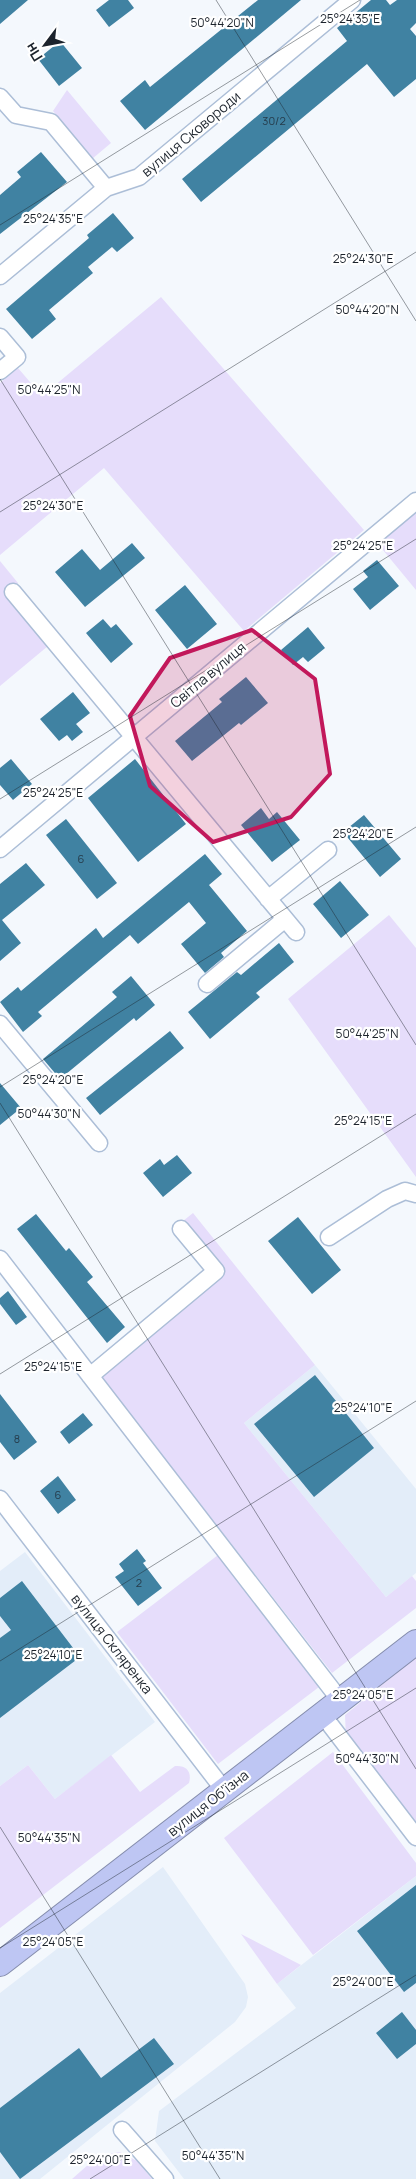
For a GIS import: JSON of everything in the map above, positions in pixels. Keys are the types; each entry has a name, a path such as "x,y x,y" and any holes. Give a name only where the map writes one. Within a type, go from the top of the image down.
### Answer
{"highway":[{"name":"вулиця Об’їзна","path":"1,1960 416,1642"}],"street":[{"name":"вулиця Сковороди","path":"0,276 106,188 140,177 352,0"},
{"path":"0,97 16,115 51,122 106,188"},
{"path":"0,337 17,357 0,371"},
{"name":"Світла вулиця","path":"0,849 416,501"},
{"path":"13,592 296,932"},
{"path":"268,899 328,850"},
{"path":"206,984 285,919"},
{"path":"0,1024 99,1143"},
{"path":"328,1237 387,1198 405,1191 416,1194"},
{"path":"90,1376 216,1271 182,1229"},
{"path":"0,1259 90,1376 331,1707 416,1837"},
{"name":"вулиця Скляренка","path":"0,1499 224,1790"},
{"path":"122,2130 165,2179"}],"highlighted area":[{"path":"252,630 315,679 330,774 291,817 213,842 150,786 130,716 170,658"}],"shaded area":[{"path":"67,90 111,143 92,159 53,111"},
{"path":"161,297 364,530 244,631 104,468 0,555 0,383 18,368 42,396"},
{"path":"416,512 416,590 378,544"},
{"path":"0,561 18,583 5,594 48,646 0,686"},
{"path":"389,915 416,948 416,1177 288,999"},
{"path":"193,1213 315,1365 244,1423 386,1597 412,1576 416,1581 416,1608 332,1673 99,1374 224,1271 183,1221"},
{"path":"315,1365 416,1489 416,1573 386,1597 244,1423"},
{"path":"25,1552 155,1722 55,1799 28,1765 0,1786 0,1571"},
{"path":"218,1555 319,1687 218,1764 117,1632"},
{"path":"416,1657 416,1825 346,1738 345,1715"},
{"path":"333,1752 416,1863 416,1876 313,1955 224,1838"},
{"path":"111,1755 140,1792 175,1766 188,1770 190,1776 189,1783 0,1928 0,1786 28,1765 55,1799"},
{"path":"163,1867 245,1984 248,1997 246,2007 235,2022 40,2179 0,2179 0,1993"},
{"path":"416,1876 416,2179 184,2179 155,2141 159,2111 296,2008 277,1984"},
{"path":"241,1934 301,1965 277,1984"},
{"path":"120,2152 137,2161 152,2179 72,2179 98,2156"}],"building":[{"path":"0,0 28,0 0,24"},
{"path":"109,0 128,0 134,8 109,27 96,10"},
{"path":"258,0 301,0 145,130 120,101 145,80 150,87"},
{"path":"371,0 386,0 390,5 397,0 416,0 416,23 410,29 416,36 416,79 394,97 367,64 201,202 182,179 347,41 337,28"},
{"path":"60,41 82,68 59,86 38,59"},
{"path":"41,152 67,182 0,234 0,195 21,177 17,172"},
{"path":"113,213 134,238 117,252 112,247 88,267 93,273 49,310 56,319 32,339 6,309 89,238 87,235"},
{"path":"132,543 145,558 85,607 55,572 82,549 100,570"},
{"path":"377,560 399,586 370,610 353,589 368,577 363,571"},
{"path":"185,585 217,624 187,649 155,610"},
{"path":"103,619 111,628 116,624 133,644 111,663 86,633"},
{"path":"308,627 325,648 308,662 303,657 293,665 281,650"},
{"path":"246,677 268,703 241,725 239,723 192,761 175,741 222,702 219,699"},
{"path":"73,692 90,713 76,724 83,732 72,741 67,735 59,741 40,719"},
{"path":"11,759 32,784 13,800 0,785 0,768"},
{"path":"135,759 186,824 138,862 88,798"},
{"path":"261,808 269,819 277,812 300,840 272,862 241,825"},
{"path":"364,815 401,859 380,877 343,832"},
{"path":"66,819 117,883 97,899 46,835"},
{"path":"205,854 222,874 209,885 247,931 221,953 224,957 205,973 181,944 206,923 189,902 138,944 130,935 38,1012 42,1016 23,1032 0,1002 18,987 21,991 96,928 103,938"},
{"path":"26,863 45,885 2,920 21,943 0,961 0,884"},
{"path":"340,881 369,915 341,938 313,904"},
{"path":"279,943 294,962 256,993 260,997 210,1039 188,1012 237,972 241,975"},
{"path":"131,976 155,1005 136,1021 134,1018 60,1079 43,1059 117,997 112,992"},
{"path":"170,1031 184,1048 100,1115 86,1098"},
{"path":"0,1083 21,1108 0,1125"},
{"path":"177,1155 192,1173 163,1197 143,1173 160,1159 164,1165"},
{"path":"36,1214 66,1251 69,1248 93,1277 87,1282 125,1327 107,1343 17,1229"},
{"path":"298,1217 341,1270 312,1294 268,1241"},
{"path":"8,1291 27,1317 16,1325 0,1304 0,1298"},
{"path":"315,1375 374,1448 314,1497 254,1424"},
{"path":"0,1394 37,1442 14,1460 0,1442"},
{"path":"83,1413 93,1425 69,1444 60,1432"},
{"path":"58,1476 76,1500 58,1514 40,1491"},
{"path":"137,1549 146,1561 143,1563 162,1588 138,1606 115,1577 124,1571 119,1564"},
{"path":"22,1581 80,1657 0,1718 0,1638 11,1630 0,1616 0,1598"},
{"path":"416,1885 416,1983 404,1992 357,1931"},
{"path":"402,2012 416,2030 416,2044 397,2059 376,2033"},
{"path":"154,2038 174,2064 20,2179 0,2152 0,2108 79,2048 101,2078"}]}
